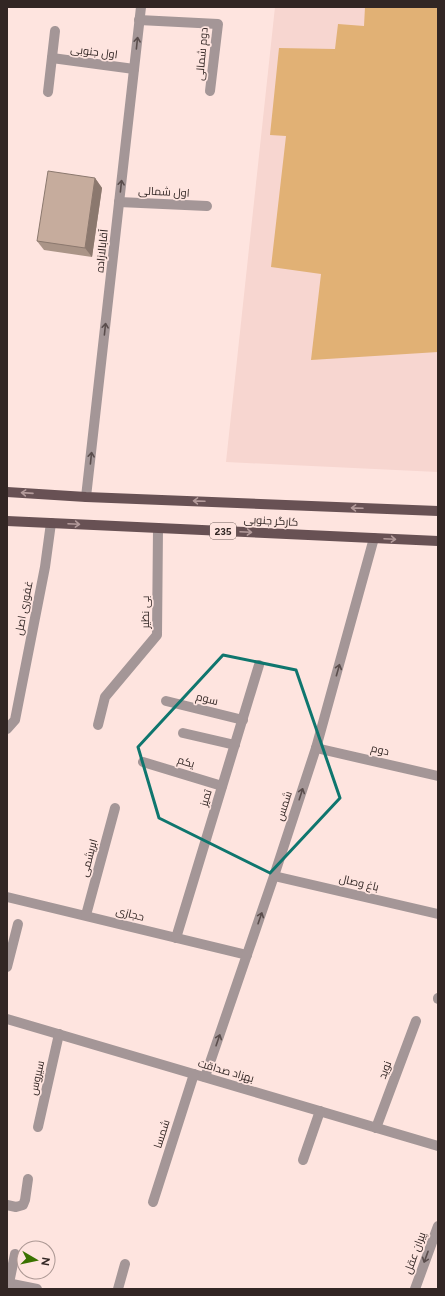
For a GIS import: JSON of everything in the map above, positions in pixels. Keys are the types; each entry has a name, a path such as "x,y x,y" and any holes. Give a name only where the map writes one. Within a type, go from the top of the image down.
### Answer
{"main road":[{"name":"کارگر جنوبی","path":"7,492 86,497 438,511"},
{"name":"کارگر جنوبی","path":"7,521 438,541"}],"street":[{"name":"آقابالازاده","path":"86,497 141,7"},
{"name":"دوم شمالی","path":"139,20 218,24 210,91"},
{"path":"48,92 55,31"},
{"name":"اول جنوبی","path":"52,58 134,69"},
{"name":"اول شمالی","path":"119,202 207,206"},
{"name":"غفوری اصل","path":"7,729 15,720 45,567 51,523"},
{"name":"بی نظیر","path":"98,725 105,697 157,635 158,528"},
{"name":"شمس","path":"205,1077 316,748 374,538"},
{"name":"تمیز","path":"176,938 259,665"},
{"name":"سوم","path":"166,701 242,720"},
{"path":"183,733 235,745"},
{"name":"دوم","path":"316,748 438,776"},
{"name":"یکم","path":"143,762 222,786"},
{"name":"ابریشمی","path":"86,916 115,808"},
{"name":"باغ وصال","path":"274,876 438,914"},
{"name":"حجازی","path":"7,897 247,955"},
{"path":"7,967 18,924"},
{"name":"بهزاد صداقت","path":"7,1019 438,1146"},
{"name":"نوید","path":"376,1128 416,1021"},
{"name":"سیروس","path":"38,1126 59,1034"},
{"name":"شمسا","path":"153,1202 194,1074"},
{"path":"303,1160 320,1111"},
{"path":"7,1205 16,1207 23,1205 28,1179"},
{"name":"پیران عقل","path":"415,1289 438,1226"},
{"path":"15,1254 8,1283 36,1289"},
{"path":"118,1289 125,1264"}],"highlighted area":[{"path":"223,655 296,670 340,798 270,873 159,818 138,747"}],"shaded area":[{"path":"275,7 438,7 438,472 226,462"},
{"path":"365,7 438,7 438,352 311,360 321,274 271,267 286,136 270,135 279,48 335,49 338,24 364,26"}],"building":[{"path":"48,171 95,178 85,248 37,241"}]}
